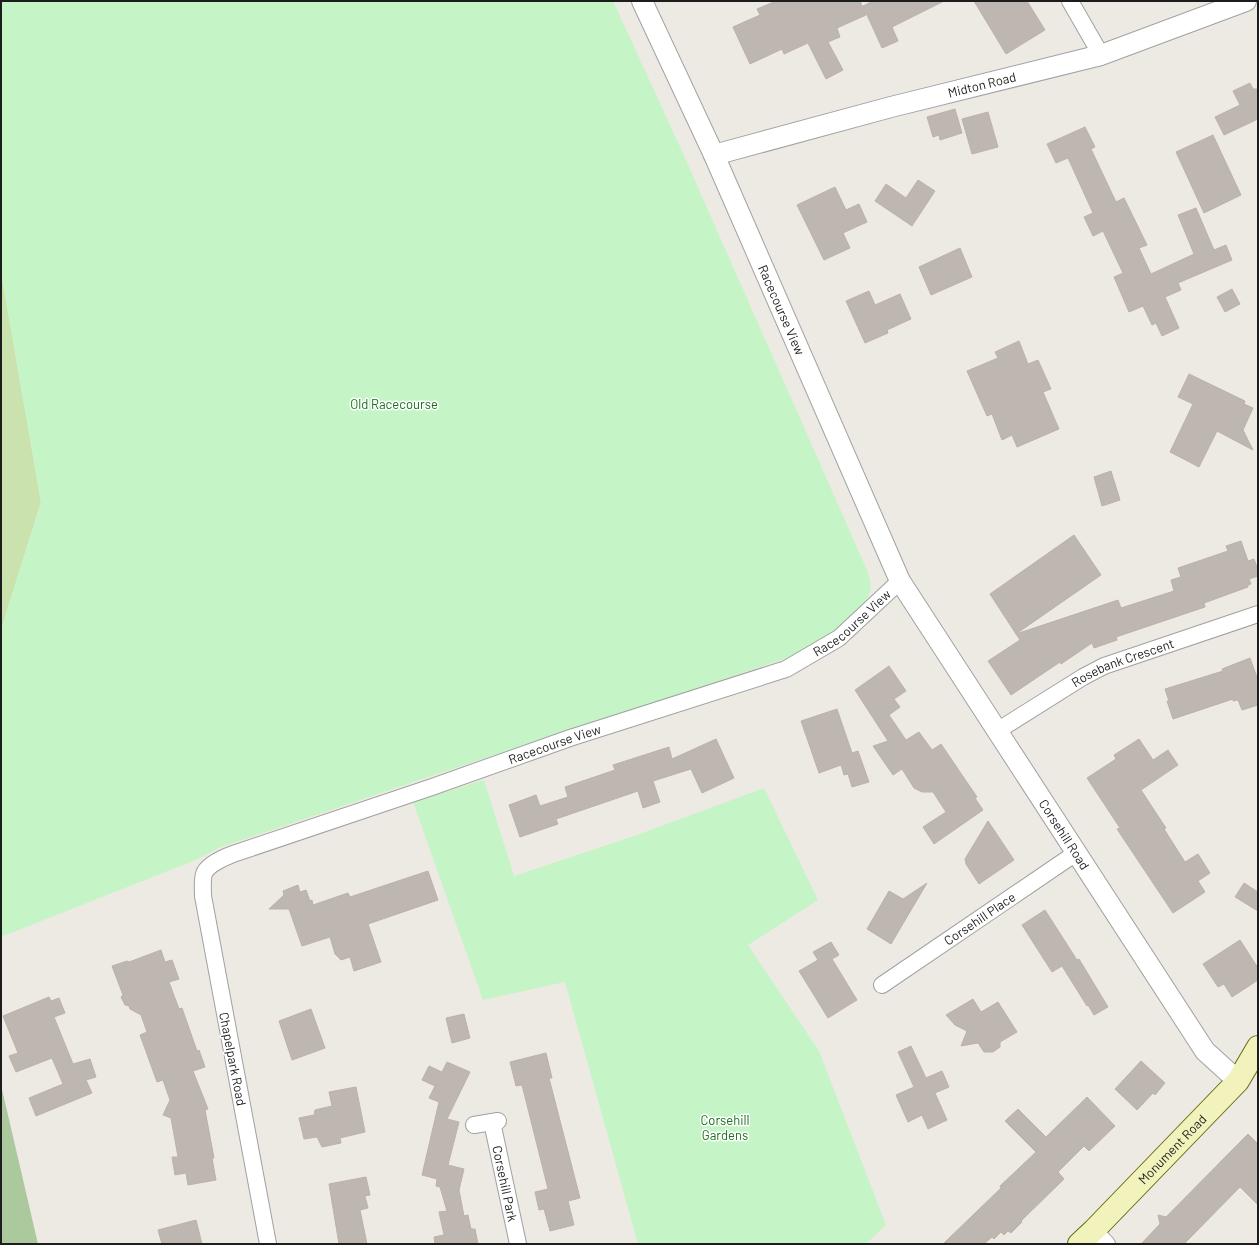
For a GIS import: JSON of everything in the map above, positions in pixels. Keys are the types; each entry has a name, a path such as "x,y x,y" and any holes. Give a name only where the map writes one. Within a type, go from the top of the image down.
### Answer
{"main road":[{"name":"Monument Road","path":"1094,1239 1238,1081 1258,1047"}],"street":[{"name":"Racecourse View","path":"204,873 215,864 233,854 432,787 570,738 786,669 838,638 900,581 714,155 642,1"},
{"path":"1070,1 1101,55"},
{"name":"Midton Road","path":"714,155 891,107 1101,55 1246,1"},
{"name":"Corsehill Road","path":"900,581 1205,1051 1238,1081"},
{"name":"Rosebank Crescent","path":"997,731 1083,677 1104,666 1258,614"},
{"name":"Corsehill Place","path":"882,985 1076,853"},
{"name":"Chapelpark Road","path":"204,873 203,896 268,1244"},
{"name":"Corsehill Park","path":"474,1125 495,1122 518,1244"}],"green space":[{"name":"Old Racecourse","path":"1,1 613,1 681,149 867,570 871,586 866,600 848,620 831,634 813,645 784,659 218,848 198,859 1,937 1,630 41,502 1,272"},
{"path":"1,272 41,502 1,630"},
{"name":"Corsehill Gardens","path":"484,780 514,876 637,835 764,788 818,900 748,945 819,1051 886,1225 866,1244 638,1244 565,982 483,1000 413,802"},
{"path":"1,1085 38,1244 1,1244"}],"building":[{"path":"776,1 860,1 866,15 837,28 840,37 828,42 843,70 826,79 808,43 784,54 782,49 750,64 733,27 760,15 757,9"},
{"path":"873,1 944,1 892,27 898,41 882,48 863,6"},
{"path":"974,1 1027,1 1045,30 1006,54"},
{"path":"1250,83 1253,89 1258,89 1258,119 1224,135 1215,117 1240,105 1233,91"},
{"path":"955,109 962,133 940,140 939,135 933,137 927,117"},
{"path":"988,112 998,147 972,154 962,119"},
{"path":"1085,127 1095,147 1091,149 1116,202 1124,198 1147,245 1139,248 1151,274 1194,254 1178,215 1196,208 1214,250 1226,245 1232,260 1178,283 1181,290 1165,297 1179,328 1162,336 1156,323 1152,325 1143,306 1129,312 1114,277 1123,273 1103,231 1093,236 1084,217 1093,213 1068,158 1056,163 1047,144"},
{"path":"1213,135 1241,195 1204,213 1176,152"},
{"path":"918,180 935,191 912,226 875,201 886,184 906,198"},
{"path":"835,187 846,210 859,204 867,222 843,233 850,248 824,260 797,205"},
{"path":"960,248 972,277 931,295 919,267"},
{"path":"1232,289 1240,304 1225,312 1217,297"},
{"path":"869,291 875,305 900,294 911,319 887,330 888,333 865,343 846,301"},
{"path":"1019,341 1028,364 1038,360 1051,389 1043,392 1059,429 1017,447 1012,435 1002,440 992,414 987,416 967,371 998,358 995,352"},
{"path":"1189,374 1245,401 1244,404 1253,408 1243,430 1253,450 1217,431 1199,467 1170,452 1193,404 1178,397"},
{"path":"1111,471 1120,500 1102,506 1094,477"},
{"path":"1074,535 1101,575 1016,634 990,594"},
{"path":"1241,541 1248,561 1254,559 1258,570 1258,576 1249,579 1251,584 1248,585 1248,587 1204,603 1205,607 1116,637 1117,640 1094,648 1092,643 1061,664 1060,662 1011,695 988,661 1020,640 1016,634 1118,600 1121,608 1174,591 1171,580 1181,577 1178,568 1228,551 1226,546"},
{"path":"1250,658 1258,680 1258,705 1242,710 1238,700 1233,701 1233,699 1173,719 1165,689 1223,671 1222,669"},
{"path":"889,666 906,691 894,699 900,707 889,715 906,740 919,732 932,750 941,744 977,797 975,798 983,810 934,844 923,827 946,812 933,792 922,792 914,788 902,769 893,775 873,746 888,741 855,690"},
{"path":"837,709 852,753 858,751 869,782 852,787 848,774 844,775 841,765 819,773 801,721"},
{"path":"716,739 734,778 702,793 691,769 653,781 660,802 643,808 638,791 556,819 558,824 520,837 509,805 536,795 540,806 568,797 565,787 615,770 613,765 669,747 672,759"},
{"path":"1139,739 1153,760 1168,750 1178,765 1141,790 1166,828 1164,829 1185,862 1198,854 1210,873 1198,881 1205,892 1173,913 1117,829 1120,828 1087,778 1116,759 1114,755"},
{"path":"988,821 1014,860 979,884 966,864 965,859"},
{"path":"428,871 438,900 368,924 381,962 354,971 350,957 341,960 335,954 330,937 302,946 289,909 269,909 284,895 283,891 298,885 300,892 306,890 310,901 312,900 313,905 348,893 350,897"},
{"path":"927,883 891,944 867,929 889,891 903,899"},
{"path":"1244,883 1258,892 1258,911 1235,897"},
{"path":"1045,910 1077,960 1079,959 1108,1007 1094,1015 1062,966 1052,972 1022,925"},
{"path":"1240,940 1258,968 1258,980 1232,997 1224,984 1218,987 1203,964"},
{"path":"831,942 839,955 832,959 857,1000 828,1018 799,971 818,960 813,952"},
{"path":"161,950 165,962 172,960 179,979 169,982 179,1009 182,1008 197,1051 199,1050 205,1067 193,1071 208,1109 205,1110 214,1158 212,1158 216,1180 188,1185 186,1173 175,1175 172,1157 178,1157 171,1118 163,1115 170,1100 163,1080 157,1082 140,1035 147,1032 141,1015 130,1009 129,1006 125,1005 121,997 123,995 112,966 127,961 129,962"},
{"path":"49,997 51,1001 59,998 65,1013 54,1017 73,1064 90,1059 96,1077 86,1080 92,1093 36,1116 29,1098 63,1084 52,1058 16,1072 9,1056 18,1053 3,1016"},
{"path":"973,999 981,1012 998,1002 1017,1032 1000,1042 1000,1047 993,1052 984,1052 978,1043 961,1046 967,1031 955,1025 946,1015"},
{"path":"311,1009 325,1048 292,1060 279,1021"},
{"path":"464,1014 470,1038 452,1043 446,1018"},
{"path":"911,1046 926,1078 942,1071 949,1087 935,1093 947,1120 928,1129 922,1115 908,1122 896,1095 914,1087 898,1052"},
{"path":"546,1053 552,1078 549,1078 580,1198 568,1201 574,1225 550,1231 544,1209 539,1210 535,1192 548,1189 522,1085 516,1086 510,1062"},
{"path":"1141,1061 1165,1083 1155,1095 1153,1093 1137,1110 1115,1089"},
{"path":"447,1062 470,1072 447,1119 459,1122 448,1165 464,1169 459,1190 464,1216 468,1215 471,1229 475,1229 478,1244 435,1244 434,1237 444,1235 439,1212 447,1211 440,1187 436,1186 437,1179 422,1175 439,1102 429,1098 435,1086 422,1080 429,1066 442,1072"},
{"path":"356,1087 365,1132 340,1138 341,1143 322,1147 317,1137 304,1139 299,1118 314,1115 315,1110 332,1106 329,1092"},
{"path":"1087,1097 1115,1126 1089,1151 1084,1146 1058,1172 1064,1179 1021,1221 1022,1222 1011,1233 1008,1231 1004,1235 1001,1232 994,1239 992,1237 984,1244 943,1244 1036,1152 1005,1121 1018,1109 1046,1137"},
{"path":"1248,1134 1258,1144 1258,1205 1240,1187 1184,1244 1141,1244 1160,1224 1158,1215 1166,1217"},
{"path":"366,1177 370,1195 365,1196 368,1208 360,1210 367,1244 339,1244 329,1184"},
{"path":"196,1220 202,1244 162,1244 158,1230"}]}
